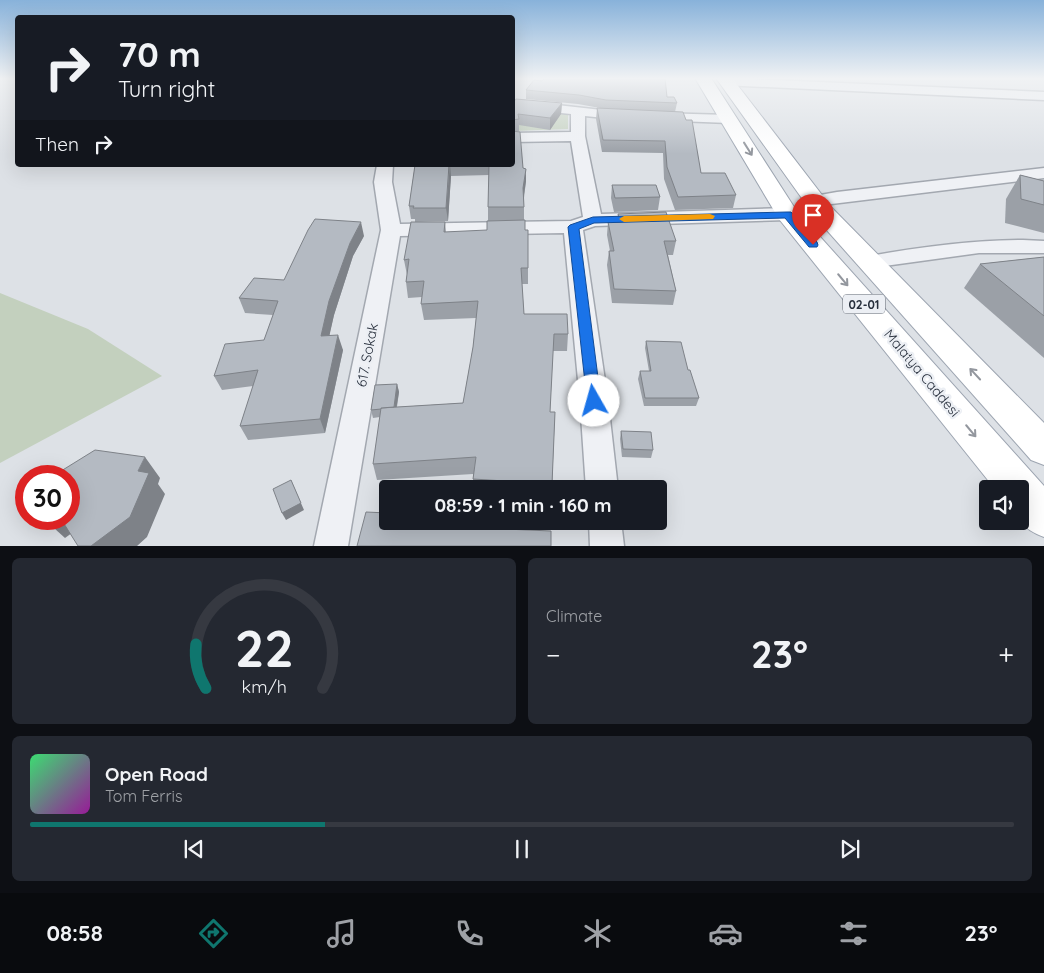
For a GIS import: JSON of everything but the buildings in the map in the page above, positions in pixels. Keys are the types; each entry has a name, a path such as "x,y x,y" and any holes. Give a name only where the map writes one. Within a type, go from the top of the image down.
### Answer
{"main road":[{"name":"Malatya Caddesi","path":"722,103 729,119 787,214 1044,517"},
{"path":"732,103 870,262 1044,448"}],"street":[{"path":"515,104 578,110 606,115 729,119"},
{"path":"578,110 594,401 601,480"},
{"path":"515,138 578,136"},
{"name":"617. Sokak","path":"331,546 391,230 383,182 384,167"},
{"path":"815,201 1044,173"},
{"path":"391,230 787,214"},
{"path":"870,262 987,247 1024,245 1044,247"},
{"path":"606,530 608,546"}],"green space":[{"path":"515,109 568,113 568,129 515,131"},
{"path":"0,293 88,329 162,376 0,463"}],"slow traffic":[{"path":"624,219 710,216"}],"route":[{"path":"594,401 573,227 593,220 787,214 813,245"}]}
